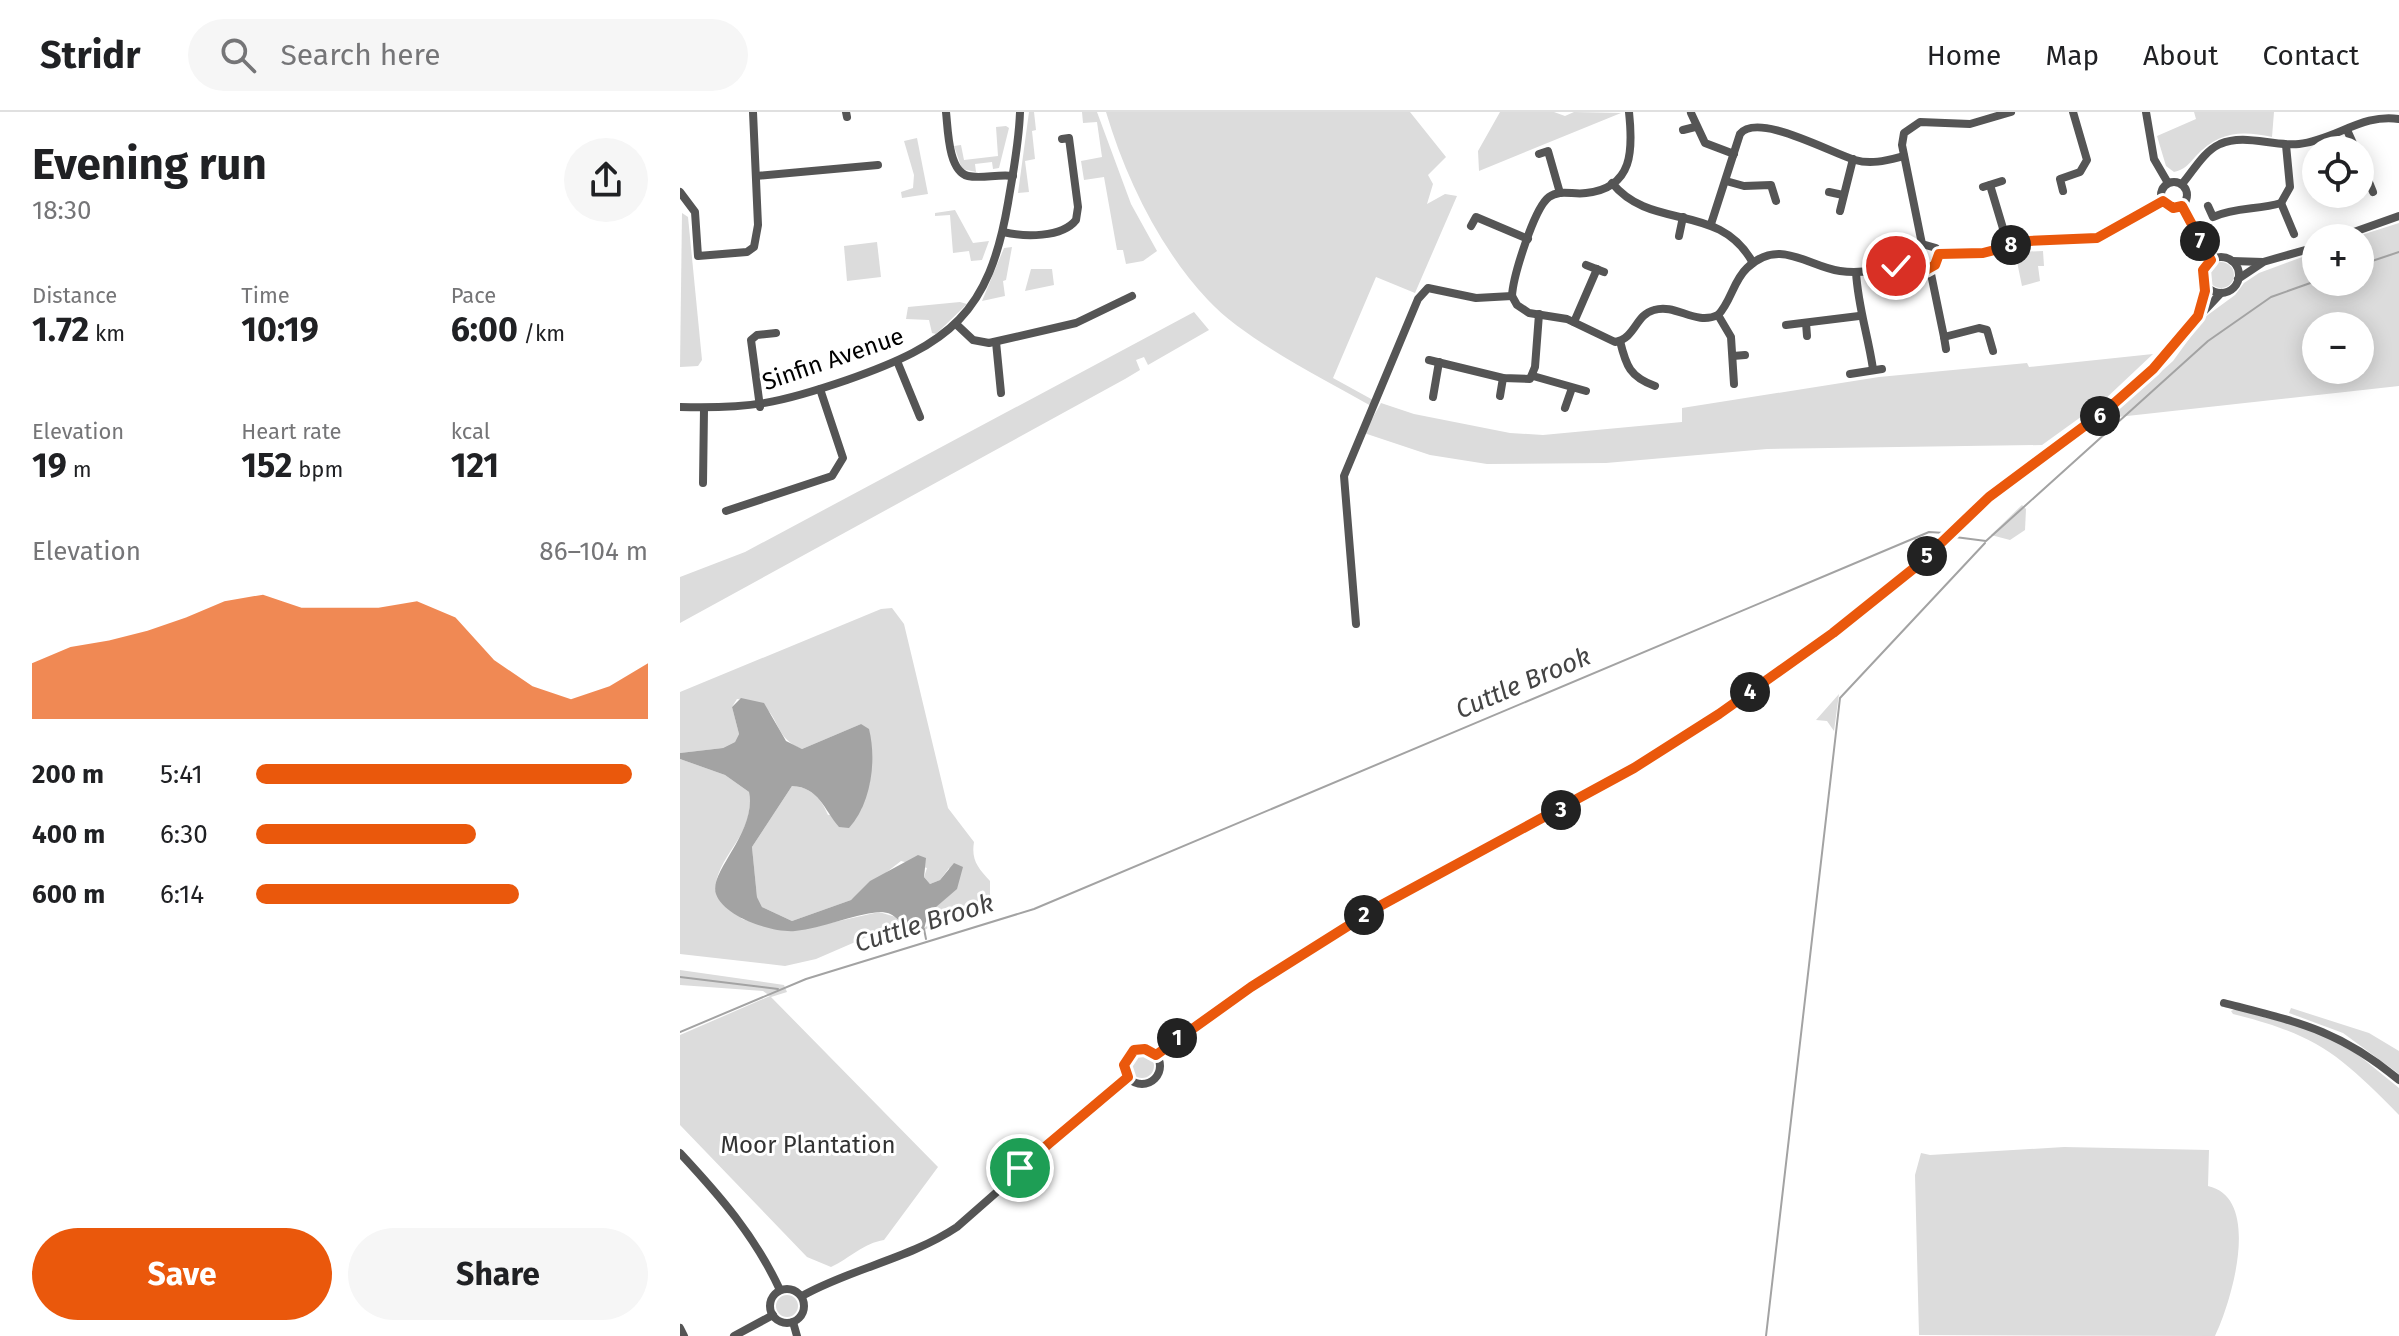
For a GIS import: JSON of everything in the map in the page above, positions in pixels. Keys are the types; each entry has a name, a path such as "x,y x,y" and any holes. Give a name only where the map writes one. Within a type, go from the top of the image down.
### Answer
{"street":[{"path":"680,192 695,212 698,256 750,251 757,240 753,112"},
{"path":"946,112 955,164 961,172 968,176 1013,176"},
{"name":"Sinfin Avenue","path":"680,407 760,407 820,389 897,361 936,341 956,324 988,279 1003,232 1020,112"},
{"path":"1512,296 1541,206 1560,193 1591,192 1612,183 1625,169 1632,153 1629,112"},
{"path":"1922,244 1903,138 1915,123 1970,124 2011,112"},
{"path":"2063,191 2058,175 2080,172 2086,165 2073,112"},
{"path":"2146,112 2154,159 2168,183"},
{"path":"1691,113 1705,143 1734,154"},
{"path":"2182,184 2205,155 2222,144 2239,140 2286,145 2317,141 2377,115 2399,119"},
{"path":"1711,224 1742,128 1750,121 1762,118 1853,159 1877,162 1904,156"},
{"path":"1683,130 1695,127"},
{"path":"2347,130 2350,136"},
{"path":"1003,232 1022,236 1065,229 1076,220 1078,207 1069,138 1062,139"},
{"path":"2208,206 2215,221 2234,209 2257,210 2281,203 2290,187 2286,145"},
{"path":"1548,151 1560,193"},
{"path":"1840,211 1853,159"},
{"path":"756,176 878,165"},
{"path":"1776,174 1771,185 1776,201"},
{"path":"1726,181 1744,186 1771,185"},
{"path":"2002,181 1986,186 2008,245"},
{"path":"1612,183 1623,197 1640,208 1711,224 1737,241 1753,263"},
{"path":"2168,183 2182,184"},
{"path":"2168,183 2161,193 2163,201 2173,208 2182,206 2188,195 2182,184"},
{"path":"1829,192 1843,195"},
{"path":"1939,254 1983,253 2008,245 2097,238 2163,201"},
{"path":"2281,203 2294,234"},
{"path":"2182,206 2211,260"},
{"path":"2374,225 2399,216"},
{"path":"1476,217 1528,239"},
{"path":"1679,236 1683,217"},
{"path":"1922,244 1936,248 1939,254"},
{"path":"1922,244 1914,250 1914,261 1918,267 1930,269"},
{"path":"2198,316 2205,284 2203,270 2211,260 2221,257 2232,261 2263,262 2302,251"},
{"path":"1512,296 1522,309 1574,322 1609,341 1620,341 1632,334 1643,316 1653,310 1665,309 1699,319 1718,315 1738,279 1753,263 1786,253 1831,269 1856,272 1914,261"},
{"path":"1939,254 1930,269 1946,349"},
{"path":"2232,261 2238,268 2238,279"},
{"path":"1156,1055 1251,987 1337,931 1582,798 1719,714 1833,633 2024,468 2127,393 2221,293 2232,289 2238,279 2263,262"},
{"path":"1574,322 1600,271 1586,265"},
{"path":"1850,374 1877,369 1868,330 1859,316 1856,272"},
{"path":"2205,284 2221,293"},
{"path":"1356,624 1344,476 1422,292 1432,288 1476,298 1512,296"},
{"path":"956,324 976,342 996,342 1033,330 1076,323 1132,296"},
{"path":"1533,376 1539,314"},
{"path":"1718,315 1731,337 1734,384"},
{"path":"1786,325 1859,316"},
{"path":"1987,330 1994,322"},
{"path":"1806,323 1807,336"},
{"path":"1944,337 1979,328 1987,330"},
{"path":"1987,330 1993,351"},
{"path":"760,407 751,340 776,333"},
{"path":"1620,341 1629,372 1655,386"},
{"path":"996,342 1001,393"},
{"path":"1733,356 1745,355"},
{"path":"1429,360 1503,378 1524,380 1533,376 1586,391"},
{"path":"897,361 920,417"},
{"path":"1433,397 1439,362"},
{"path":"1500,396 1503,378"},
{"path":"1638,391 1642,381"},
{"path":"1565,408 1572,388"},
{"path":"726,511 740,511 832,476 839,469 843,458 820,389"},
{"path":"703,483 704,409"},
{"path":"2224,1003 2314,1026 2341,1038 2399,1080"},
{"path":"1140,1049 1156,1055 1160,1066 1151,1081 1139,1083 1128,1077 1124,1065 1129,1054 1140,1049"},
{"path":"802,1296 839,1278 935,1242 957,1227 1128,1077"},
{"path":"680,1153 737,1215 768,1262 780,1290"},
{"path":"792,1289 802,1296 802,1314 793,1322 781,1322 773,1315 772,1298 780,1290 792,1289"},
{"path":"734,1336 773,1315"},
{"path":"793,1322 797,1336"},
{"path":"680,1328 684,1336"}],"green space":[{"path":"1029,112 1034,112 1036,130 1032,131 1035,159 1025,161 1029,192 1018,193"},
{"path":"1082,112 1097,112 1131,204 1157,251 1143,261 1126,264 1123,250 1117,250 1104,177 1084,180 1081,161 1102,157 1097,122 1083,123"},
{"path":"1106,112 1410,112 1446,157 1428,175 1433,184 1427,204 1445,194 1457,196 1415,293 1376,277 1333,378 1373,400 1373,407 1242,330 1208,300 1175,259 1146,212"},
{"path":"1500,112 1554,112 1565,116 1574,112 1621,113 1479,171 1478,151"},
{"path":"2194,112 2274,112 2272,137 2240,134 2221,138 2212,142 2181,170 2174,172 2166,166 2157,136 2196,119"},
{"path":"996,127 1009,128 999,168 993,169 992,162 975,164 976,172 962,169 954,146 961,145 964,160 998,156"},
{"path":"917,138 928,194 902,198 901,192 913,188 914,175 904,141"},
{"path":"955,210 973,243 989,241 982,260 971,261 969,251 953,253 950,215 935,216 935,213"},
{"path":"682,213 688,217 702,360 698,366 680,367"},
{"path":"2399,223 2399,386 2109,418 2173,361 2205,317 2259,273 2302,257 2302,296 2374,296 2374,231"},
{"path":"877,242 881,277 847,281 844,246"},
{"path":"1012,247 1006,280 1003,281 1005,296 982,301 1004,248"},
{"path":"2043,251 2044,266 2038,266 2040,281 2022,286 2015,252"},
{"path":"2221,262 2230,266 2234,275 2230,284 2221,288 2212,284 2208,275 2212,266"},
{"path":"1031,269 1052,269 1054,285 1025,291"},
{"path":"967,304 936,334 932,333 929,320 906,319 908,307"},
{"path":"1194,312 1209,330 1148,365 1144,357 1136,360 1140,370 1125,379 680,623 680,577 745,552"},
{"path":"2153,354 2103,401 2042,445 1767,449 1606,463 1487,464 1430,455 1364,433 1381,403 1414,414 1510,433 1543,435 1682,422 1682,408 1879,377 2027,363 2029,367"},
{"path":"2022,505 2026,509 2025,530 2010,540 1991,535"},
{"path":"892,608 904,624 948,808 974,842 976,863 990,881 990,899 946,917 918,934 904,935 891,930 876,933 816,959 785,966 680,954 680,759 725,775 749,792 747,820 722,866 715,890 742,919 760,924 821,925 879,912 899,918 913,934 927,926 928,914 957,888 949,868 940,880 930,884 924,877 927,868 901,861 851,900 792,921 762,907 757,897 752,847 792,786 814,794 828,815 861,810 870,781 861,724 802,749 783,736 763,707 737,699 732,707 739,734 735,742 723,748 680,753 680,692 881,609"},
{"path":"1839,694 1834,731 1827,721 1816,720"},
{"name":"Moor Plantation","path":"680,970 784,985 787,992 771,997 938,1167 884,1240 863,1247 831,1267 807,1257 680,1125 680,1035 770,996 763,991 680,985"},
{"path":"2291,1008 2369,1033 2399,1051 2399,1074 2343,1033 2289,1013"},
{"path":"2235,1009 2322,1033 2357,1054 2399,1088 2399,1115 2360,1076 2325,1050 2286,1030 2233,1014 2231,1011"},
{"path":"1142,1054 1150,1058 1154,1066 1150,1074 1142,1078 1134,1074 1130,1066 1134,1058"},
{"path":"2064,1147 2209,1150 2208,1186 2225,1195 2235,1210 2239,1230 2234,1277 2215,1336 1919,1335 1915,1175 1921,1153"},
{"path":"783,1295 791,1295 798,1306 791,1317 783,1317 776,1310 776,1302"}],"water":[{"path":"741,698 764,703 786,741 802,749 861,724 869,729 871,741 872,768 867,795 849,828 839,827 809,790 792,786 752,847 757,897 762,907 792,921 851,900 870,881 918,855 926,858 924,877 930,884 940,880 954,863 963,867 957,889 928,914 924,929 913,934 894,916 879,912 785,931 750,922 728,910 721,902 715,885 746,822 750,807 749,792 725,775 680,759 680,753 723,748 735,742 739,734 732,707"}],"waterway":[{"name":"Cuttle Brook","path":"2374,260 2399,252"},
{"name":"Cuttle Brook","path":"1955,537 1986,541 2208,341 2271,297 2302,286"},
{"name":"Cuttle Brook","path":"680,1032 806,979 1034,909 1929,532 1945,533"},
{"path":"1766,1336 1840,698 1985,543"},
{"path":"924,929 926,939"},
{"path":"680,977 778,989"}],"route":[{"path":"1020,1168 1128,1077 1124,1065 1134,1050 1145,1049 1156,1055 1187,1030 1294,958 1378,907 1634,768 1719,714 1833,633 1918,565 2024,468 2110,407 2153,369 2198,316 2205,291 2203,270 2211,260 2182,206 2169,207 2163,201 2097,238 2029,241 1983,253 1939,254 1935,265 1926,270 1914,261 1896,266"}]}
